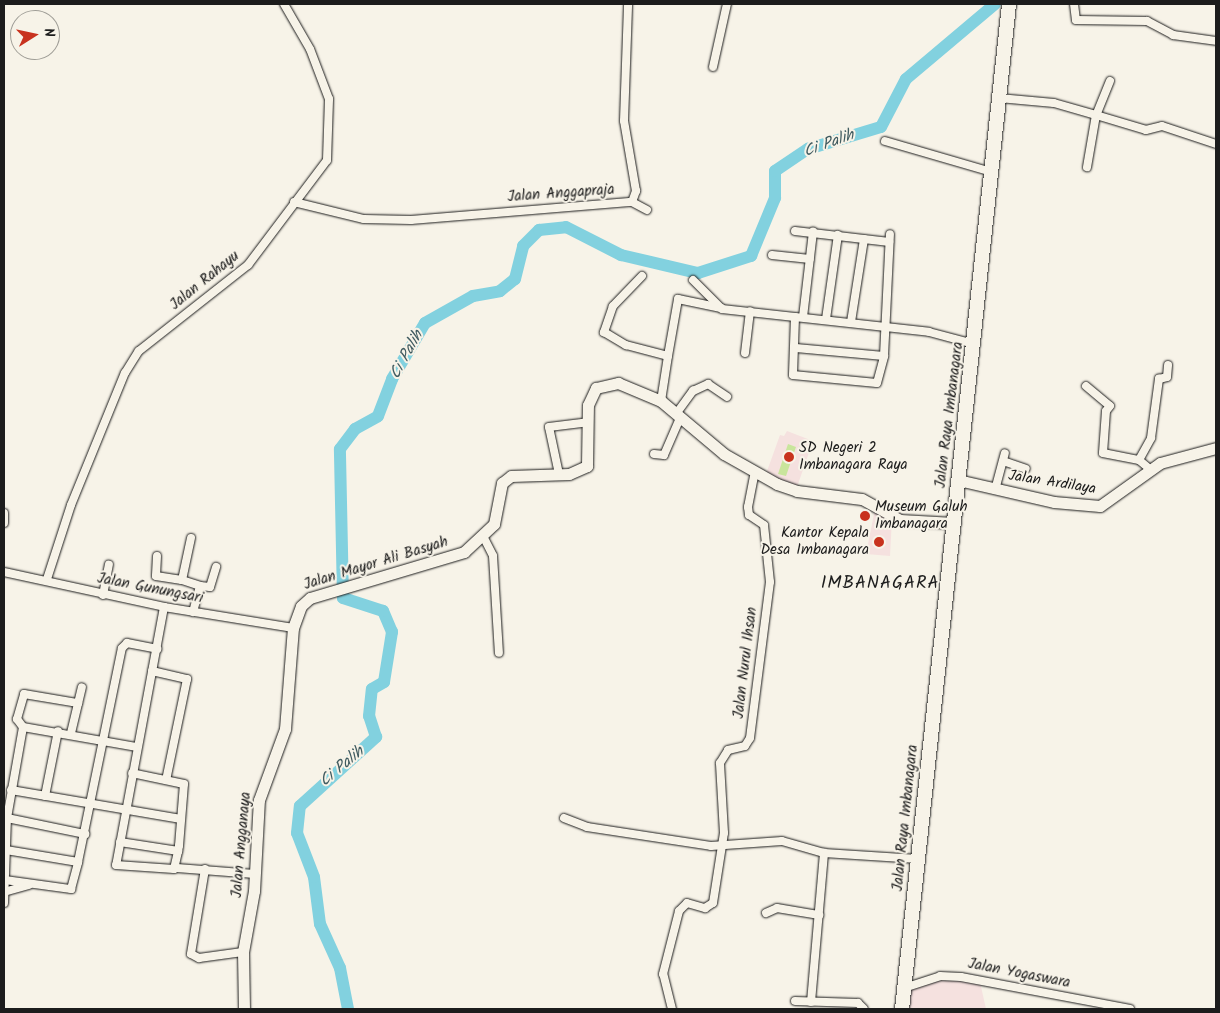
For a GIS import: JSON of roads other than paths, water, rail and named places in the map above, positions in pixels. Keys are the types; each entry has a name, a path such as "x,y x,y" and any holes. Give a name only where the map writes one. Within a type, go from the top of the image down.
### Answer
{"highway":[{"name":"Jalan Raya Imbanagara","path":"902,1009 958,480 975,345 1009,6"}],"street":[{"name":"Jalan Rahayu","path":"47,580 71,505 135,357 248,265 327,160 331,114 310,48 284,4"},
{"name":"Jalan Anggapraja","path":"294,202 364,219 411,220 632,202 636,190 625,129 628,4"},
{"path":"713,67 727,4"},
{"path":"1074,4 1076,20 1147,21 1173,35 1216,41"},
{"path":"1087,166 1096,115 1110,81"},
{"path":"999,98 1054,103 1146,130 1162,126 1216,144"},
{"path":"885,141 992,172"},
{"path":"632,202 647,210"},
{"path":"795,231 889,242"},
{"path":"813,232 799,317 791,343 796,348 884,356"},
{"path":"796,348 793,374 866,384 878,381 884,356 883,326 890,234"},
{"path":"826,319 838,235"},
{"path":"851,322 864,239"},
{"path":"772,255 810,259"},
{"path":"642,276 613,306 604,332 626,345 668,356"},
{"path":"693,280 722,309"},
{"path":"695,302 703,290"},
{"path":"661,401 677,301 695,302 722,309 883,326 975,345"},
{"path":"745,353 750,311"},
{"path":"1139,460 1151,438 1159,378 1166,377 1168,364"},
{"name":"Jalan Mayor Ali Basyah","path":"293,628 304,600 348,586 446,560 483,536 496,519 500,489 507,479 559,474 587,466 590,397 602,384 618,383 661,401 717,449 755,472 797,491 862,499 900,520 954,523"},
{"path":"654,454 664,455 678,416 693,391 708,384 727,397"},
{"path":"1086,386 1110,406 1106,411 1103,453 1139,460 1151,470"},
{"path":"559,474 549,427 588,422"},
{"name":"Jalan Ardilaya","path":"958,480 994,490 1100,506 1173,457 1216,448"},
{"path":"994,490 1004,457 1026,469"},
{"name":"Jalan Nurul Ihsan","path":"723,848 720,763 731,747 749,744 770,582 764,525 749,515 747,498 755,472"},
{"path":"4,513 4,523"},
{"path":"483,536 493,556 499,652"},
{"path":"182,580 191,538"},
{"path":"157,556 156,576 182,580 200,586 210,587 216,567"},
{"path":"103,595 109,565"},
{"name":"Jalan Gunungsari","path":"4,572 164,607 293,628"},
{"path":"194,612 200,586"},
{"path":"164,607 125,810 117,866 205,869 255,874"},
{"name":"Jalan Angganaya","path":"244,1009 243,952 255,874 259,800 285,729 293,628"},
{"path":"5,880 29,885 73,888 124,645 157,649"},
{"path":"152,671 186,679 166,780"},
{"path":"71,733 82,687"},
{"path":"78,703 24,694 17,720 23,727 71,733 137,747"},
{"path":"4,903 7,818 23,727"},
{"path":"45,796 58,731"},
{"path":"132,773 184,784 177,868"},
{"path":"11,790 180,819"},
{"path":"7,818 85,834"},
{"path":"564,818 587,827 723,848 782,841 824,853 918,859"},
{"path":"120,842 178,851"},
{"path":"672,1009 662,974 679,911 687,903 712,906 723,848"},
{"path":"6,850 78,862"},
{"path":"811,1002 824,853"},
{"path":"205,869 191,954 198,958 243,952"},
{"path":"4,892 29,885"},
{"path":"766,913 777,908 819,915"},
{"name":"Jalan Yogaswara","path":"904,988 952,976 1130,1009"},
{"path":"795,1000 858,1003 864,1009"}],"waterway":[{"name":"Ci Palih","path":"348,1009 340,968 320,924 314,877 297,833 300,806 376,737 369,716 372,689 384,682 392,632 383,611 343,598 340,449 355,429 378,416 392,379 425,323 473,296 500,291 515,279 523,246 539,230 566,227 621,255 698,273 751,256 775,198 775,171 808,149 881,127 906,79 995,4"}],"place":[{"name":"SD Negeri 2 Imbanagara Raya","path":"789,457"},
{"name":"Museum Galuh Imbanagara","path":"865,516"},
{"name":"Kantor Kepala Desa Imbanagara","path":"879,542"}],"district":[{"name":"IMBANAGARA","path":"880,584"}]}
